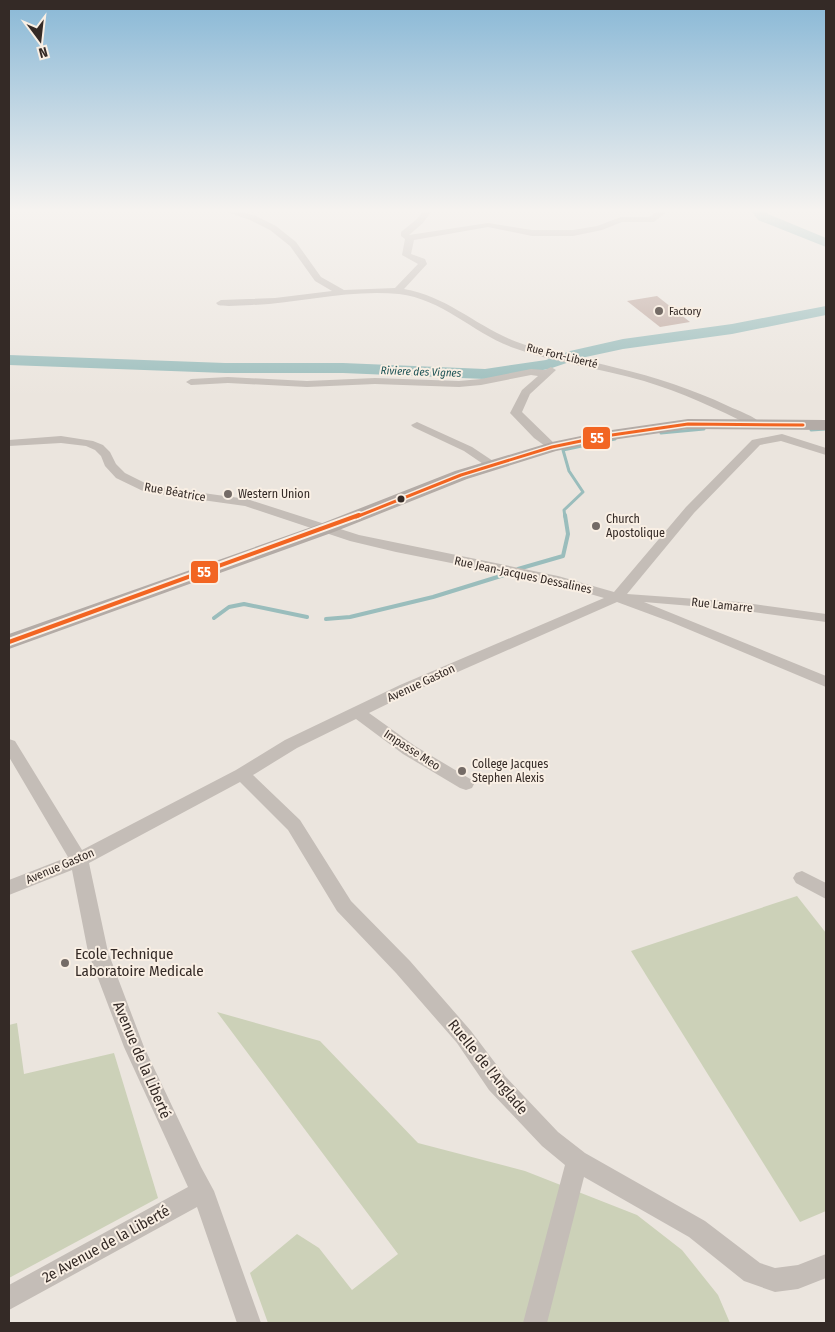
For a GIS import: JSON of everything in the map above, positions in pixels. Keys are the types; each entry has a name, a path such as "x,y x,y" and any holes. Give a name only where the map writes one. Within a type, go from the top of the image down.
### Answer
{"main road":[{"path":"9,642 327,528 461,475 552,447 613,435 688,424 756,424 784,431 826,425"}],"street":[{"path":"313,272 318,279 342,293"},
{"path":"398,291 415,272"},
{"name":"Rue Fort-Liberté","path":"221,303 278,301 342,293 398,291 421,295 446,304 499,338 548,355 572,359 676,386 756,424"},
{"path":"552,447 516,413 526,392 547,373 572,359"},
{"path":"191,382 228,380 307,384 375,381 452,384 481,382 530,372 547,373"},
{"path":"417,425 468,449 493,465"},
{"path":"784,431 826,452"},
{"name":"Avenue Gaston","path":"9,888 79,860 242,774 291,744 405,689 617,597 690,510 756,442 784,431"},
{"name":"Rue Béatrice","path":"9,443 31,440 86,442 100,448 107,454 108,460 114,468 133,484 149,490 247,503 327,528"},
{"name":"Rue Jean-Jacques Dessalines","path":"327,528 396,548 558,580 617,597 676,619 826,682"},
{"name":"Rue Lamarre","path":"617,597 667,599 739,606 826,618"},
{"name":"Impasse Meo","path":"358,713 410,750 466,784"},
{"name":"Avenue de la Liberté","path":"9,745 24,766 79,860 98,952 134,1047 193,1175 203,1191 249,1323"},
{"name":"Ruelle de l'Anglade","path":"242,774 294,825 344,906 403,967 464,1037 497,1083 550,1139 577,1161 697,1229 753,1272 775,1280 798,1277 826,1266"},
{"path":"802,878 826,892"},
{"path":"534,1323 577,1161"},
{"name":"2e Avenue de la Liberté","path":"9,1298 203,1191"}],"green space":[{"path":"797,896 826,933 826,1211 800,1222 631,951"},
{"path":"217,1012 320,1041 418,1143 525,1171 637,1215 682,1250 718,1295 730,1323 268,1323 250,1273 297,1234 319,1248 352,1290 398,1254"},
{"path":"17,1023 24,1074 114,1053 158,1198 9,1278 9,1025"}],"building":[{"name":"Factory","path":"657,296 690,322 660,327 627,301"}],"waterway":[{"name":"Riviere des Vignes","path":"9,360 225,368 343,368 485,374 549,364 576,354 623,344 732,329 826,310"},
{"path":"661,433 704,429"},
{"path":"811,430 826,429"},
{"path":"565,517 564,510 583,492 569,471 563,450 615,439"},
{"path":"518,569 563,556 568,534 565,515"},
{"path":"326,619 350,617 433,597 504,575"},
{"path":"214,618 229,607 244,604 307,617"}],"transit line":[{"name":"55","path":"9,642 327,528 461,475 552,447 605,436 688,424 803,425"}],"place":[{"name":"Factory","path":"659,311"},
{"name":"Western Union","path":"228,494"},
{"name":"Church Apostolique","path":"596,526"},
{"name":"College Jacques Stephen Alexis","path":"462,771"},
{"name":"Ecole Technique Laboratoire Medicale","path":"65,963"}]}
